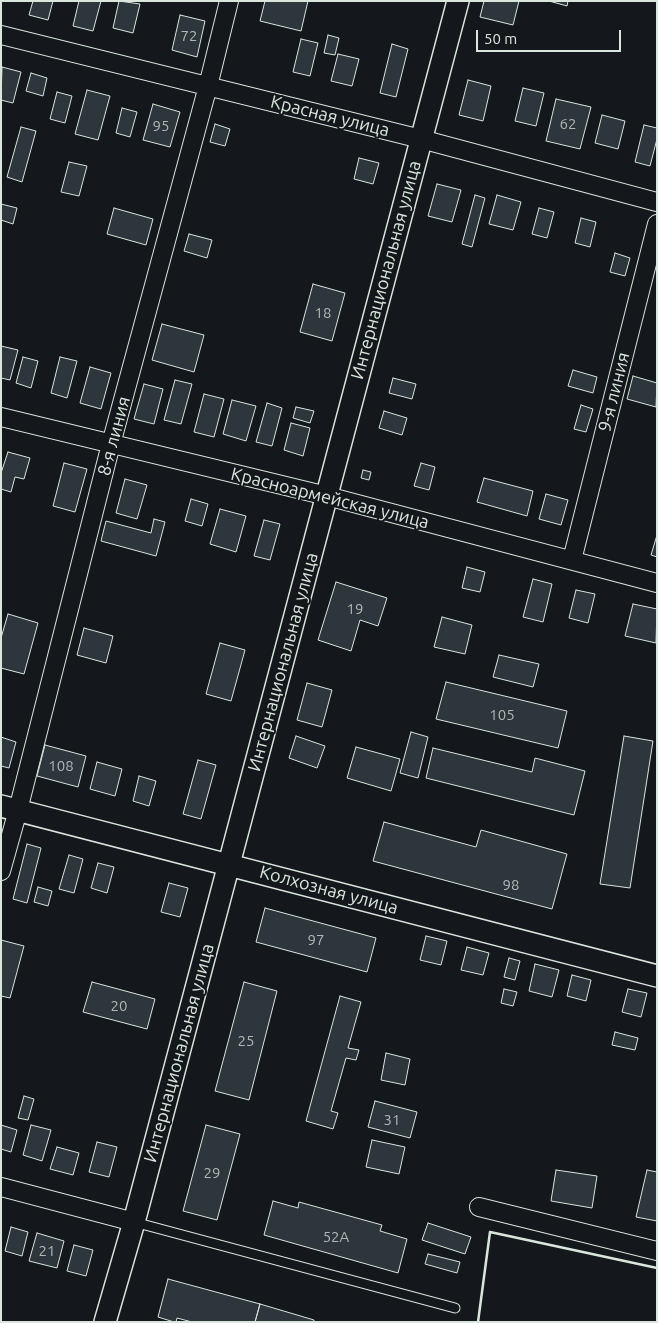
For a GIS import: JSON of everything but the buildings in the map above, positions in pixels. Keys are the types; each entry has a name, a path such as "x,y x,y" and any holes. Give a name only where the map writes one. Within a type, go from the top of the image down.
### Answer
{"street":[{"name":"8-я линия","path":"1,872 10,808 112,444 229,1"},
{"name":"Интернациональная улица","path":"105,1322 134,1222 458,1"},
{"name":"Красная улица","path":"1,35 421,139 657,202"},
{"name":"9-я линия","path":"572,560 657,224"},
{"name":"Красноармейская улица","path":"1,417 327,496 657,583"},
{"name":"Колхозная улица","path":"10,808 657,976"},
{"path":"1,1187 134,1222"},
{"path":"479,1207 657,1251"}],"lane":[{"path":"134,1222 455,1308"}],"wall":[{"path":"478,1322 490,1232 657,1268"}]}
